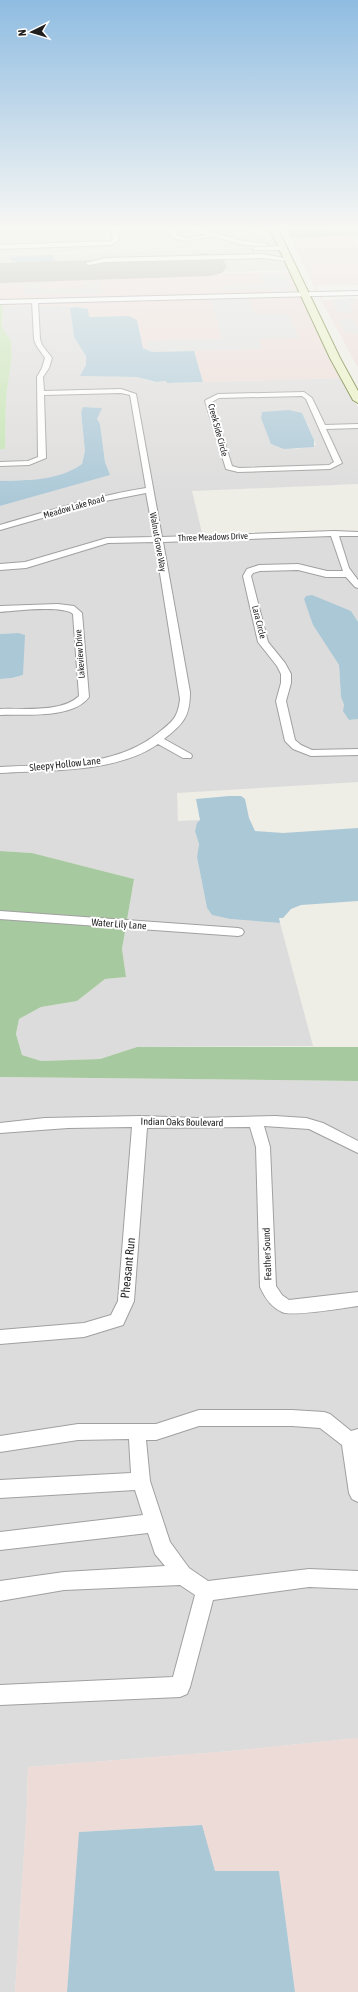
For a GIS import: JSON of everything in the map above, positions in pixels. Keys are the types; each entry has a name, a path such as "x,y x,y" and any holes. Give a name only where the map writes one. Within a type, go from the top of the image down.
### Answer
{"main road":[{"path":"317,318 329,337 358,400"},
{"path":"329,337 337,344 347,361"}],"street":[{"path":"0,464 29,464 42,458 40,377 47,367 49,359 47,352 37,340 36,318"},
{"name":"Walnut Grove Way","path":"40,394 121,391 133,394 185,692 185,706 179,720 159,740 128,755"},
{"name":"Creek Side Circle","path":"304,394 309,398 322,427 338,463 334,466 238,470 229,467 227,464 208,401 218,396 304,394"},
{"path":"322,427 358,426"},
{"name":"Meadow Lake Road","path":"0,528 100,499 150,490"},
{"name":"Three Meadows Drive","path":"334,533 358,529"},
{"path":"334,533 348,574 351,580 358,585"},
{"name":"Three Meadows Drive","path":"0,567 26,565 107,541 334,533 358,534"},
{"name":"Lara Circle","path":"348,574 326,574 312,569 291,567 259,568 250,571 248,576 263,642 282,665 286,674 286,683 281,701 290,741 297,747 311,752 358,752"},
{"name":"Lakeview Drive","path":"0,609 70,608 77,613 84,697 81,702 65,709 0,712"},
{"path":"159,740 187,756"},
{"name":"Sleepy Hollow Lane","path":"0,770 74,765 128,755"},
{"name":"Water Lily Lane","path":"0,916 238,932"},
{"name":"Indian Oaks Boulevard","path":"0,1128 26,1124 140,1121 182,1123 308,1123 358,1148"},
{"name":"Pheasant Run","path":"0,1337 84,1330 117,1320 126,1301 140,1121"},
{"name":"Feather Sound","path":"256,1122 263,1146 268,1287 276,1300 287,1307 358,1299"},
{"path":"0,1444 78,1432 156,1432 199,1418 292,1418 324,1420 354,1439 358,1493"},
{"path":"137,1431 141,1481 162,1547 182,1575 206,1591 308,1578 358,1580"},
{"path":"0,1489 141,1481"},
{"path":"0,1541 155,1523"},
{"path":"0,1591 64,1581 182,1575"},
{"path":"0,1695 180,1687 206,1591"}],"shaded area":[{"path":"2,318 71,318 73,332 86,356 86,365 81,376 137,377 154,382 166,381 167,383 342,378 358,407 358,484 192,491 203,537 358,531 358,622 351,611 307,603 313,625 339,665 341,697 349,720 358,719 358,782 177,793 178,821 200,820 195,831 199,844 197,857 207,908 212,915 230,919 280,923 313,1046 137,1047 100,1059 41,1061 22,1055 16,1034 19,1019 41,1007 77,1001 105,979 126,977 122,949 134,879 32,853 0,851 0,679 23,675 18,633 0,634 0,506 109,475 105,462 100,424 97,419 100,412 99,408 83,407 81,412 85,451 82,464 67,473 46,479 0,481 0,449 5,449 6,398 12,355 11,341 2,327","holes":["261,414 307,423 316,445 297,449 271,444"]},
{"path":"132,318 313,318 342,378 203,382 194,351 152,352 143,348 138,323"},
{"path":"216,318 290,318 299,338 259,339 262,349 148,352 146,341 222,339"},
{"path":"331,318 358,318 358,368"},
{"path":"353,319 358,328 358,334 345,332 339,320"},
{"path":"0,1077 358,1081 358,1738 232,1751 28,1767 27,1807 15,1992 0,1992"},
{"path":"358,1738 358,1992 295,1992 279,1871 215,1871 201,1825 80,1832 67,1992 15,1992 27,1807 28,1767 232,1751"}],"green space":[{"path":"0,318 2,318 2,327 11,341 12,355 6,398 5,449 0,449"},
{"path":"0,851 32,853 134,879 122,949 126,977 105,979 77,1001 41,1007 19,1019 16,1034 22,1055 41,1061 100,1059 137,1047 358,1047 358,1081 0,1077"}],"water":[{"path":"71,318 133,318 137,320 143,348 152,352 194,351 203,382 167,383 166,381 156,382 137,377 80,376 86,365 86,356 74,337"},
{"path":"83,407 102,408 97,419 100,424 105,462 110,475 0,506 0,481 32,480 53,477 73,470 82,464 85,451 81,412"},
{"path":"289,410 302,413 314,440 314,447 284,449 271,444 261,418 262,412"},
{"path":"312,595 351,611 358,622 358,719 349,720 343,711 344,705 341,697 339,665 313,625 304,599 306,596"},
{"path":"18,633 25,635 23,675 0,679 0,634"},
{"path":"241,796 245,799 249,818 255,831 283,833 358,828 358,901 301,905 291,909 283,918 279,918 280,923 230,919 212,915 207,908 197,857 199,844 195,831 197,823 200,820 196,799"},
{"path":"202,1825 215,1871 279,1871 295,1992 67,1992 79,1832"}]}
